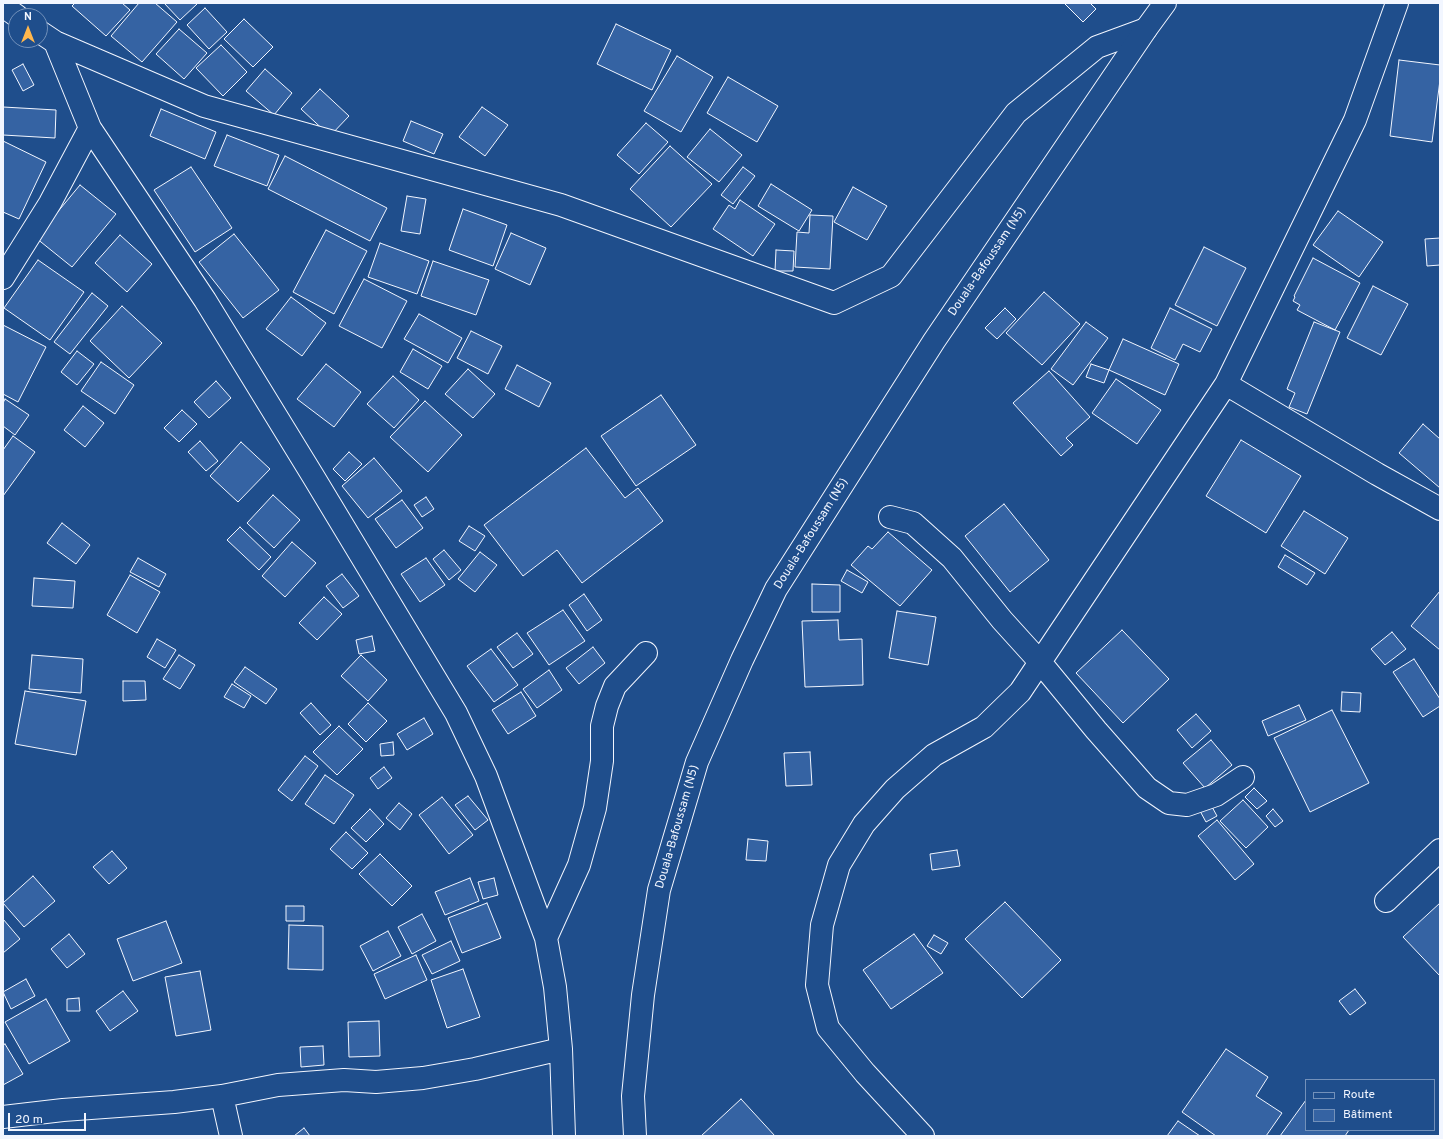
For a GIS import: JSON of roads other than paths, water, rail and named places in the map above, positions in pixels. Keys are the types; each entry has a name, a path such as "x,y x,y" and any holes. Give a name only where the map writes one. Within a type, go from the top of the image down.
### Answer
{"main road":[{"name":"Douala-Bafoussam (N5)","path":"635,1136 634,1089 643,995 659,890 697,762 742,660 776,589 926,355 1165,3"},
{"path":"923,1136 865,1073 828,1028 817,985 822,925 839,865 864,824 895,789 934,755 984,727 1020,692 1226,384 1354,120 1397,3"},
{"path":"48,37 204,106 561,205 834,303 891,276 1016,113 1097,47 1146,29"},
{"path":"48,37 90,128 204,300 314,476 456,713 486,776 546,938 555,987 561,1049 564,1136"},
{"path":"3,278 50,203 90,128"},
{"path":"1226,384 1377,474 1440,509"},
{"path":"890,518 913,524 952,558 1002,620 1040,662 1147,788 1169,803 1187,805 1216,795 1242,777"},
{"path":"546,938 579,865 595,808 602,762 602,726 607,706 615,686 646,653"},
{"path":"1386,901 1440,850"},
{"path":"3,1117 63,1110 174,1102 222,1096 278,1085 344,1080 376,1082 423,1078 475,1069 561,1049"},
{"path":"222,1096 231,1136"}]}
